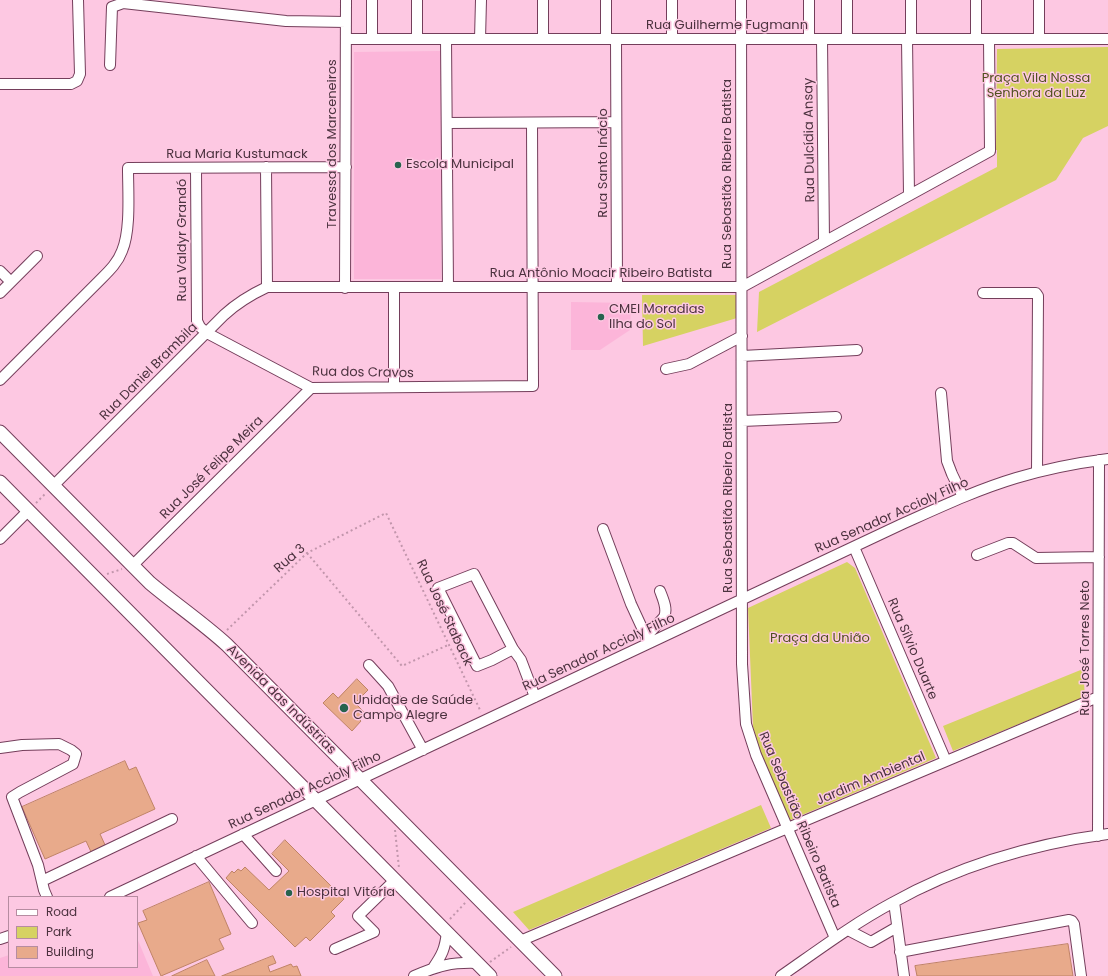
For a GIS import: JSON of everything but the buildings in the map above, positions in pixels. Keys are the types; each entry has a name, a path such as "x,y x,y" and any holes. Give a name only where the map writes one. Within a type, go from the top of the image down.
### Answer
{"main road":[{"name":"Avenida das Indústrias","path":"0,432 150,583 219,638 555,976"},
{"path":"0,482 483,969"}],"street":[{"path":"0,84 71,84 77,81 80,74 78,0"},
{"name":"Travessa dos Marceneiros","path":"345,288 346,0"},
{"path":"372,0 372,39"},
{"path":"417,39 418,0"},
{"path":"480,0 480,39"},
{"path":"543,0 543,39"},
{"name":"Rua Santo Inácio","path":"606,0 611,39 616,122 617,287"},
{"path":"672,0 672,39"},
{"name":"Rua Sebastião Ribeiro Batista","path":"741,0 742,676 746,724 756,755 835,938"},
{"path":"809,0 809,39"},
{"path":"846,39 847,0"},
{"path":"909,195 909,39 911,0"},
{"path":"976,0 976,39"},
{"path":"1039,0 1039,39"},
{"path":"110,65 112,7 123,3 286,22 346,22"},
{"name":"Rua Guilherme Fugmann","path":"346,39 1108,39"},
{"path":"446,39 448,288"},
{"name":"Rua Dulcídia Ansay","path":"822,39 824,242"},
{"name":"Rua Antônio Moacir Ribeiro Batista","path":"345,288 742,287 990,151 989,39"},
{"path":"447,123 616,122"},
{"path":"532,123 532,287"},
{"path":"266,167 266,287"},
{"name":"Rua Maria Kustumack","path":"0,380 110,270 117,261 126,238 128,168 346,167"},
{"name":"Rua Valdyr Grandó","path":"196,168 197,322 207,333"},
{"path":"0,293 37,256"},
{"path":"0,271 11,282"},
{"name":"Rua Daniel Brambila","path":"53,486 234,306 244,299 266,287 345,288"},
{"name":"Rua dos Cravos","path":"207,333 311,388 533,386 532,287"},
{"path":"394,288 394,387"},
{"path":"983,293 1036,294 1038,296 1037,472"},
{"path":"666,369 689,364 742,336"},
{"path":"742,356 857,350"},
{"name":"Rua José Felipe Meira","path":"132,566 311,388"},
{"path":"941,393 948,461 952,474 963,497"},
{"path":"742,421 836,417"},
{"name":"Rua Senador Accioly Filho","path":"112,896 485,721 648,640 742,600 963,497 1002,482 1037,472 1104,460"},
{"name":"Rua José Torres Neto","path":"1103,835 1098,697 1099,557 1104,460"},
{"path":"0,539 28,511"},
{"path":"603,529 632,604 648,640"},
{"path":"977,555 1008,543 1014,543 1036,558 1099,557"},
{"name":"Rua Sílvio Duarte","path":"854,547 946,761"},
{"path":"513,648 492,660 477,666 438,588 474,574 513,648 521,660 535,697"},
{"path":"648,640 666,613 666,608 660,591"},
{"path":"369,665 388,686 423,750"},
{"name":"Jardim Ambiental","path":"520,941 1098,697"},
{"path":"0,748 22,745 60,744 76,754 73,764 12,797 38,865 47,896"},
{"path":"42,881 172,820"},
{"path":"243,834 276,871"},
{"path":"781,976 848,930 894,902 937,881 986,862 1044,846 1103,835"},
{"path":"196,856 252,923"},
{"path":"335,949 374,932 358,916 398,883"},
{"path":"894,902 904,976"},
{"path":"900,952 1069,920 1074,924 1081,976"},
{"path":"848,930 871,942 897,927"},
{"path":"433,968 446,944 445,930"},
{"path":"414,976 433,968 454,963 483,969"}],"path":[{"path":"28,511 53,486"},
{"name":"Rua 3","path":"219,638 307,553 386,513"},
{"name":"Rua José Staback","path":"386,513 485,721"},
{"path":"307,553 402,666 448,645"},
{"path":"96,578 132,566"},
{"path":"394,813 398,883"},
{"path":"445,930 474,894"},
{"path":"483,969 520,941"}],"shaded area":[{"name":"Escola Municipal","path":"441,51 441,279 354,279 354,52"},
{"name":"CMEI Moradias Ilha do Sol","path":"571,302 631,303 630,330 600,350 571,350"},
{"path":"138,940 153,976 0,976 0,958 8,955 8,968 138,968"}],"green space":[{"name":"Praça Vila Nossa Senhora da Luz","path":"1108,47 1108,126 1083,138 1056,180 757,332 759,292 997,167 997,49"},
{"path":"642,295 736,295 737,318 643,346"},
{"name":"Praça da União","path":"847,562 855,568 936,758 788,821 768,774 753,727 748,608"},
{"path":"1083,669 1085,697 953,751 943,726"},
{"path":"761,805 771,828 529,930 513,912"}],"place":[{"name":"Escola Municipal","path":"398,165"},
{"name":"CMEI Moradias Ilha do Sol","path":"601,317"},
{"name":"Unidade de Saúde Campo Alegre","path":"344,708"},
{"name":"Hospital Vitória","path":"289,893"}]}
